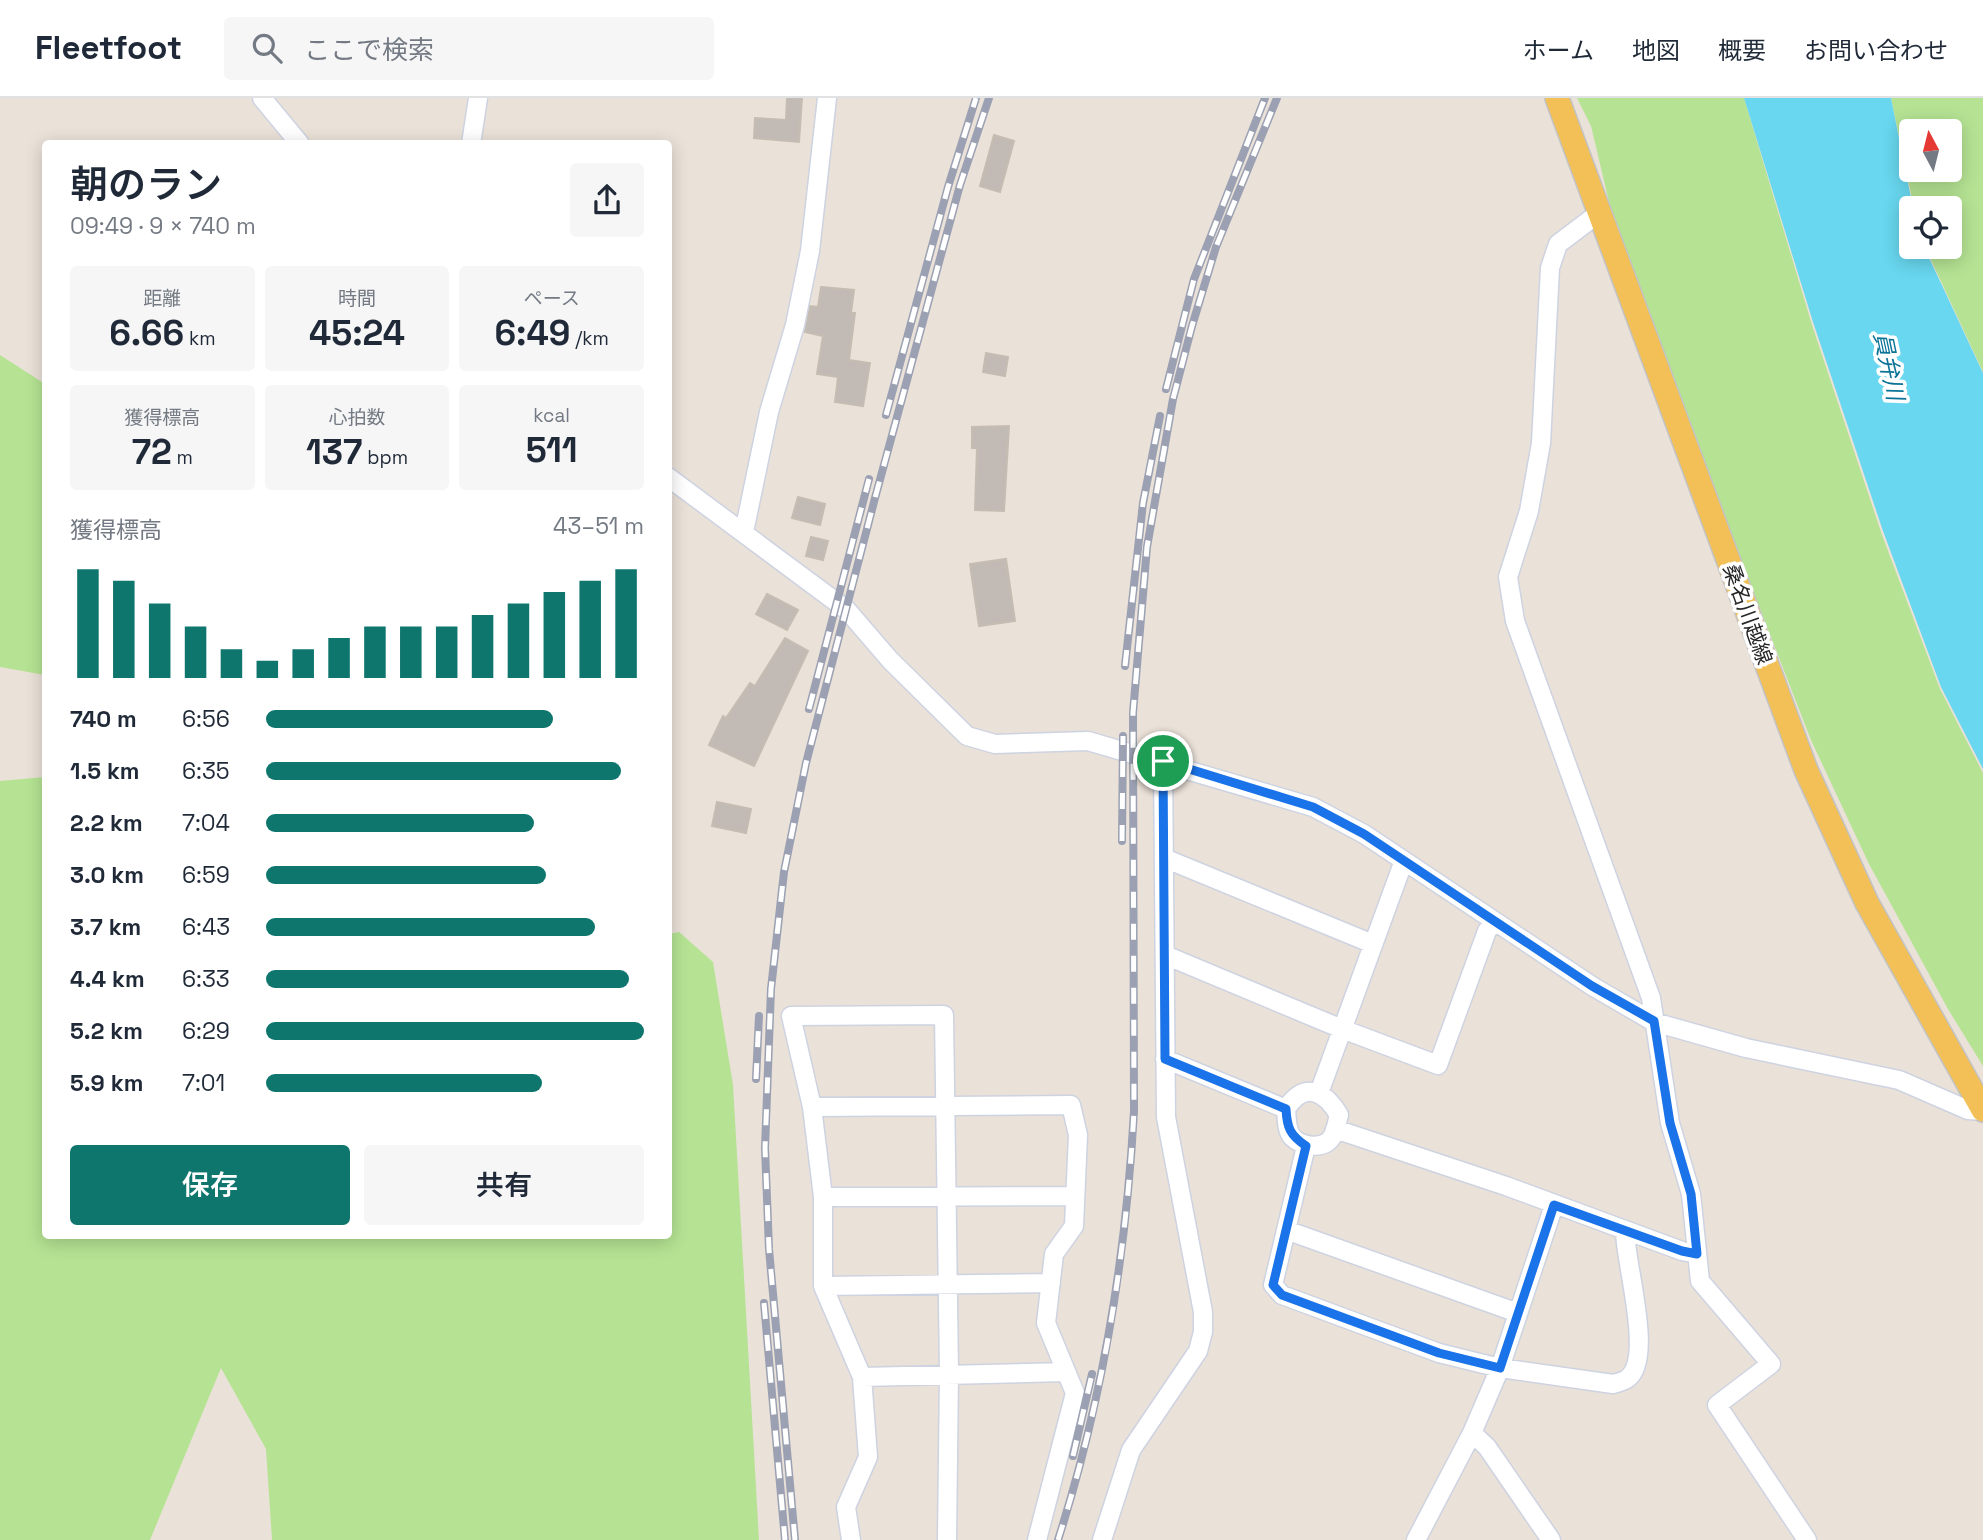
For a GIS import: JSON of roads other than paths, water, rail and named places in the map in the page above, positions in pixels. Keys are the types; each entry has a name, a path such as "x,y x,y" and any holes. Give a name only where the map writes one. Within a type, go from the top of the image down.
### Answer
{"main road":[{"name":"桑名川越線","path":"1557,98 1806,770 1867,903 1983,1110"}],"street":[{"path":"262,98 297,140"},
{"path":"472,140 478,98"},
{"path":"744,532 769,412 795,325 810,251 827,98"},
{"path":"1599,213 1558,244 1550,268 1541,443 1529,512 1508,577 1516,621 1647,985 1670,1123 1691,1194 1700,1280 1771,1364 1717,1405 1807,1540"},
{"path":"672,480 847,610 890,660 967,736 995,744 1088,741 1313,807 1364,834 1403,863 1592,986 1654,1021 1746,1048 1899,1080 1968,1110 1983,1110"},
{"path":"1102,1540 1131,1450 1198,1352 1203,1332 1203,1312 1166,1117 1163,761"},
{"path":"1164,858 1373,944"},
{"path":"1319,1093 1403,863"},
{"path":"1165,955 1342,1029 1438,1065 1487,931 1493,922"},
{"path":"851,1540 846,1507 868,1457 862,1377 823,1286 823,1197 812,1107 791,1016 944,1015 949,1373 947,1540"},
{"path":"1165,1059 1286,1109"},
{"path":"1307,1092 1319,1093 1330,1100 1339,1115 1332,1138 1323,1144 1306,1146 1293,1137 1287,1128 1286,1109 1294,1098 1307,1092"},
{"path":"812,1107 1071,1105 1078,1135 1074,1226 1055,1254 1046,1322 1075,1393 1037,1540"},
{"path":"1335,1129 1697,1254"},
{"path":"1306,1146 1273,1285 1282,1295 1439,1353 1500,1368 1613,1384 1629,1378 1639,1362 1640,1343 1625,1231"},
{"path":"823,1197 1075,1196"},
{"path":"1416,1540 1472,1433 1500,1368 1554,1205"},
{"path":"1286,1230 1518,1313"},
{"path":"823,1286 1051,1283"},
{"path":"862,1377 1066,1372"},
{"path":"1472,1433 1487,1447 1551,1540"}],"water":[{"name":"員弁川","path":"1744,98 1891,98 1899,138 1899,182 1908,182 1911,196 1899,196 1899,259 1930,259 1983,373 1983,769 1941,687 1883,531 1813,322"}],"railway":[{"path":"886,415 948,187 976,98"},
{"path":"795,1540 769,1249 765,1148 771,989 784,872 806,763 875,498 960,185 989,98"},
{"path":"1166,389 1194,279 1265,98"},
{"path":"1058,1540 1100,1381 1118,1274 1130,1166 1134,1111 1133,713 1147,547 1173,399 1192,326 1216,247 1277,98"},
{"path":"1125,666 1143,503 1160,416"},
{"path":"809,709 869,479"},
{"path":"1122,841 1123,736"},
{"path":"756,1079 759,1016"},
{"path":"764,1303 785,1540"},
{"path":"1073,1456 1092,1374"}]}
